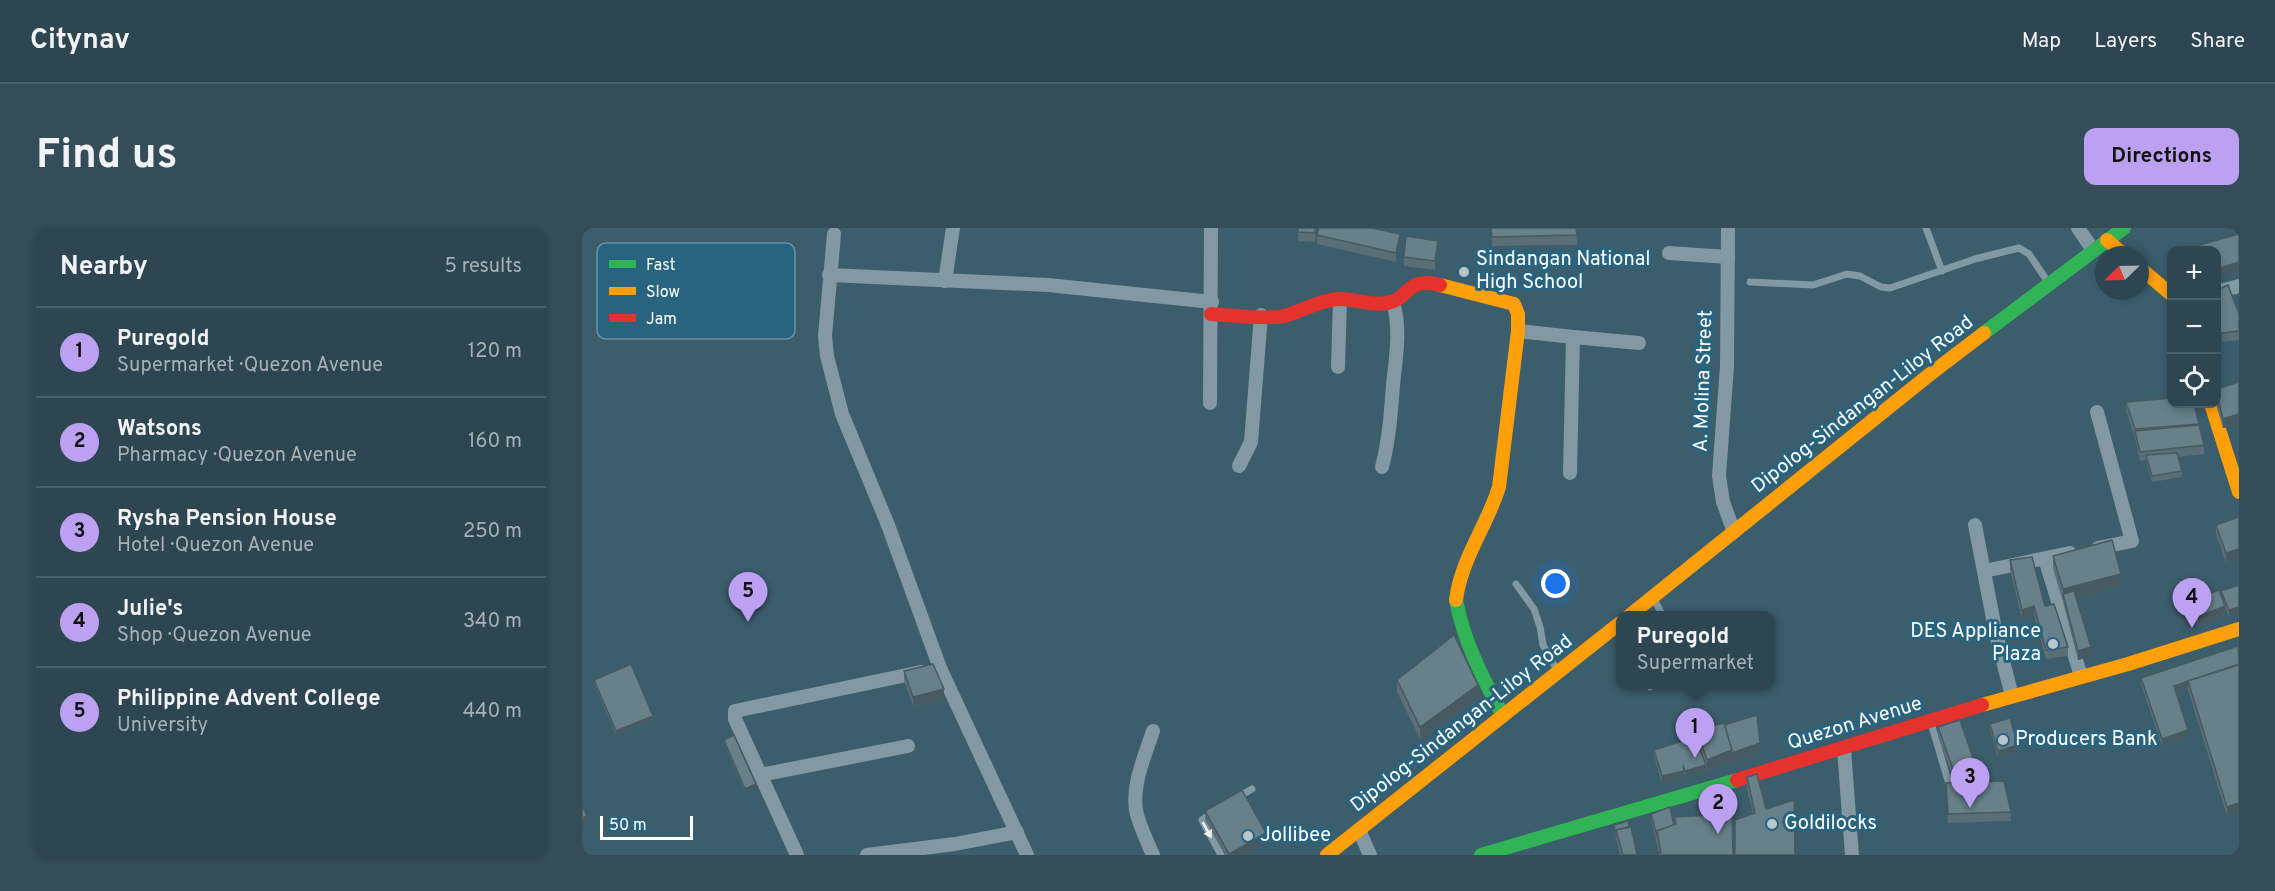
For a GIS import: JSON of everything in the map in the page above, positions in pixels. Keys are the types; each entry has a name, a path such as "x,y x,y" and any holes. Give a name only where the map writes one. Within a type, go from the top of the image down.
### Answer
{"main road":[{"name":"Dipolog-Sindangan-Liloy Road","path":"1634,611 1929,375 2124,228"},
{"path":"2107,240 2114,246"},
{"path":"2149,276 2167,291"},
{"path":"1211,308 1282,317 1326,301 1340,299 1371,304 1393,302 1412,286 1421,282 1514,304 1518,314 1518,331 1499,487 1494,503 1464,566 1456,599 1465,637 1486,686 1503,716"},
{"path":"2212,408 2239,492"},
{"name":"Quezon Avenue","path":"1481,855 1844,749 2012,696 2128,664 2239,629"},
{"name":"Dipolog-Sindangan-Liloy Road","path":"1327,855 1558,672 1615,630"}],"street":[{"path":"945,281 953,228"},
{"path":"1210,403 1211,228"},
{"name":"A. Molina Street","path":"1728,228 1727,366 1719,476 1723,502 1734,532"},
{"path":"2078,228 2093,250"},
{"path":"834,234 826,313 826,346 843,414 888,525 940,668 1028,855"},
{"path":"1669,253 1728,257"},
{"path":"829,275 1048,285 1211,308"},
{"path":"2221,291 2239,286"},
{"path":"1338,367 1340,299"},
{"path":"1382,467 1388,445 1395,358 1397,318 1393,302"},
{"path":"1239,466 1251,442 1261,315"},
{"path":"1518,331 1640,343"},
{"path":"1570,473 1573,337"},
{"path":"1984,571 2132,541 2097,412"},
{"path":"1975,525 1996,634 2012,696"},
{"path":"2045,559 2081,676"},
{"path":"797,855 735,719 735,711 940,668"},
{"path":"1153,731 1141,768 1136,800 1137,811 1153,855"},
{"path":"760,775 908,746"},
{"path":"1844,749 1852,855"},
{"path":"1359,830 1370,855"},
{"path":"867,855 956,844 1017,832"}],"lane":[{"path":"1926,228 1942,271"},
{"path":"1750,282 1813,285 1847,274 1860,276 1881,287 1890,288 1975,259 2019,248 2029,254 2049,284"},
{"path":"1516,584 1534,609 1543,645 1558,672"},
{"path":"1653,597 1662,611"},
{"path":"1931,722 1949,784 1959,786"},
{"path":"1232,801 1252,789"},
{"path":"1221,855 1202,819 1222,807"}],"building":[{"path":"1298,228 1315,228 1315,233 1298,232"},
{"path":"1319,228 1372,228 1400,234 1396,253 1317,235"},
{"path":"1491,228 1576,228 1577,235 1492,237"},
{"path":"2239,234 2239,262 2221,268 2221,246 2196,246"},
{"path":"1406,236 1438,241 1435,261 1404,257"},
{"path":"2228,285 2239,314 2239,331 2221,333 2221,288"},
{"path":"2239,382 2239,414 2223,419 2220,408 2221,388"},
{"path":"2167,398 2167,408 2195,408 2199,424 2135,429 2126,402"},
{"path":"2199,425 2204,445 2140,452 2135,431"},
{"path":"2177,453 2182,471 2152,476 2146,455"},
{"path":"2239,517 2239,549 2226,553 2216,525"},
{"path":"2112,540 2121,574 2063,589 2053,556"},
{"path":"2032,557 2045,606 2054,604 2068,647 2046,650 2034,606 2022,610 2010,560"},
{"path":"2239,585 2239,607 2229,610 2221,591"},
{"path":"2219,590 2225,606 2198,617 2192,601"},
{"path":"2074,591 2091,647 2078,651 2063,594"},
{"path":"1454,635 1478,685 1420,727 1397,680"},
{"path":"2238,646 2239,664 2174,686 2188,730 2162,739 2141,678"},
{"path":"631,664 653,716 616,731 594,680"},
{"path":"933,664 944,689 913,697 904,671"},
{"path":"2239,665 2239,803 2227,807 2188,681"},
{"path":"1757,715 1760,743 1732,753 1724,725"},
{"path":"2010,718 2018,745 1998,751 1990,724"},
{"path":"1960,720 1975,764 1954,772 1938,727"},
{"path":"1724,723 1732,750 1707,760 1697,730"},
{"path":"734,735 756,784 745,789 724,740"},
{"path":"1695,737 1706,765 1685,771 1683,765 1684,771 1662,776 1654,750"},
{"path":"1757,774 1766,809 1794,800 1795,855 1735,855 1735,820 1755,813 1747,777"},
{"path":"2004,781 2011,812 1948,814 1946,783"},
{"path":"1242,790 1266,833 1229,854 1205,811"},
{"path":"582,805 587,816 582,818"},
{"path":"1670,807 1674,825 1657,831 1657,836 1651,814"},
{"path":"1732,814 1733,855 1648,855 1661,853 1657,831 1676,824 1675,817"},
{"path":"1628,821 1629,827 1616,830 1616,836 1614,825"},
{"path":"1631,827 1637,855 1623,855 1616,830"}],"traffic: fast":[{"path":"1984,333 2124,228"},
{"path":"1456,600 1469,646 1503,716"},
{"path":"1481,855 1737,780"}],"traffic: slow":[{"path":"2107,240 2114,246"},
{"path":"2149,276 2167,291"},
{"path":"1440,285 1514,304 1518,314 1518,331 1499,487 1463,571 1456,600"},
{"path":"1635,611 1984,333"},
{"path":"2212,408 2239,492"},
{"path":"1327,855 1616,626"},
{"path":"1982,705 2128,664 2239,629"}],"traffic: jam":[{"path":"1211,314 1278,317 1337,299 1375,304 1387,303 1394,301 1421,283 1440,285"},
{"path":"1737,780 1982,705"}],"place":[{"name":"Sindangan National High School","path":"1464,272"},
{"name":"Philippine Advent College","path":"748,622"},
{"name":"Julie's","path":"2192,628"},
{"name":"DES Appliance Plaza","path":"2053,644"},
{"name":"Producers Bank","path":"2003,740"},
{"name":"Puregold","path":"1695,758"},
{"name":"Rysha Pension House","path":"1970,808"},
{"name":"Goldilocks","path":"1772,824"},
{"name":"Watsons","path":"1718,834"},
{"name":"Jollibee","path":"1248,836"}]}
